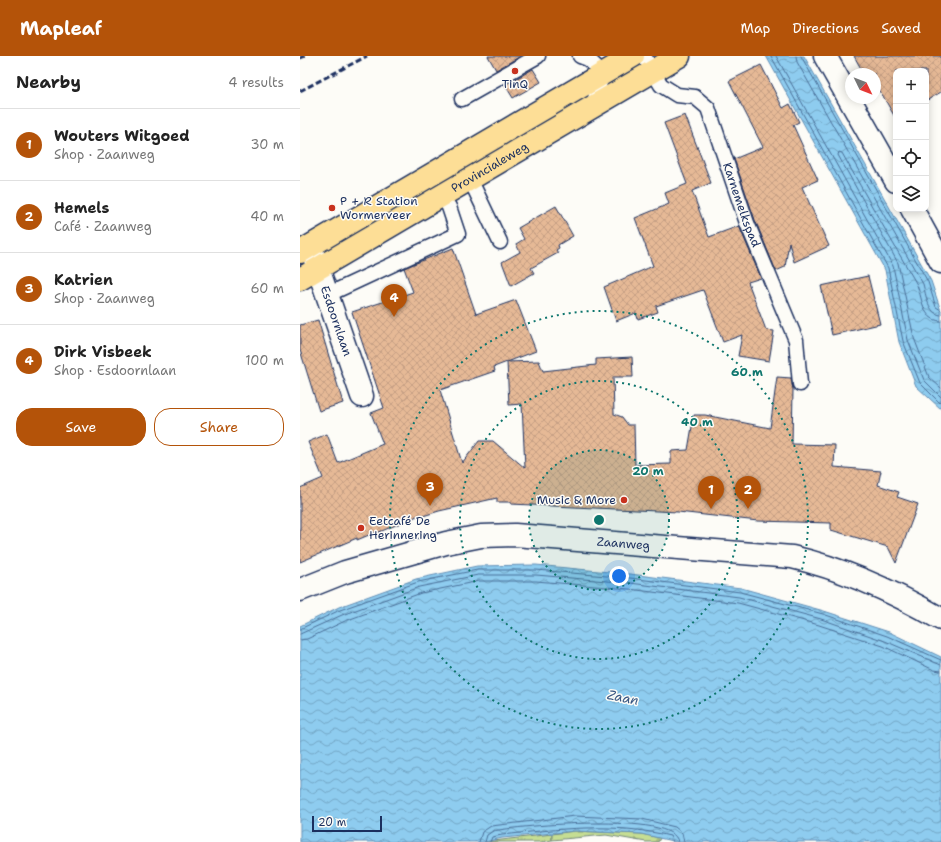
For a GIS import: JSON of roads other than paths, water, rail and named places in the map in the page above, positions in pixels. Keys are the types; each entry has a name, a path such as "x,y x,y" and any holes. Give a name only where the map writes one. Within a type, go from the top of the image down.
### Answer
{"main road":[{"name":"Provincialeweg","path":"305,249 633,56"},
{"name":"Provincialeweg","path":"309,274 592,108 649,64 679,56"}],"street":[{"path":"825,56 893,176"},
{"path":"914,212 941,262"},
{"name":"Esdoornlaan","path":"305,249 309,274 328,296 362,396"},
{"name":"Zaanweg","path":"300,590 345,572 446,543 481,536 515,535 792,557 832,567 858,578 941,619"}],"lane":[{"path":"462,99 538,56"},
{"path":"580,56 588,58 604,73 592,108"},
{"name":"Karnemelkspad","path":"649,64 661,85 677,95 696,98 708,108 747,222 796,340 800,384"},
{"path":"470,179 500,242"},
{"path":"328,296 458,234 449,207 442,195"}],"water":[{"path":"766,56 804,56 931,281 941,311 941,409 916,386 899,342 885,270"},
{"name":"Zaan","path":"536,565 630,574 741,588 824,611 889,632 941,657 941,842 677,842 641,834 575,831 502,838 485,842 300,842 300,626 339,607 416,579 477,566"}],"railway":[{"path":"300,58 305,56"},
{"path":"300,91 367,56"}],"place":[{"name":"TinQ","path":"515,71"},
{"name":"P + R Station Wormerveer","path":"332,208"},
{"name":"Dirk Visbeek","path":"394,317"},
{"name":"Music & More","path":"624,500"},
{"name":"Katrien","path":"430,506"},
{"name":"Wouters Witgoed","path":"711,509"},
{"name":"Hemels","path":"748,509"},
{"name":"Eetcafé De Herinnering","path":"361,528"}]}
